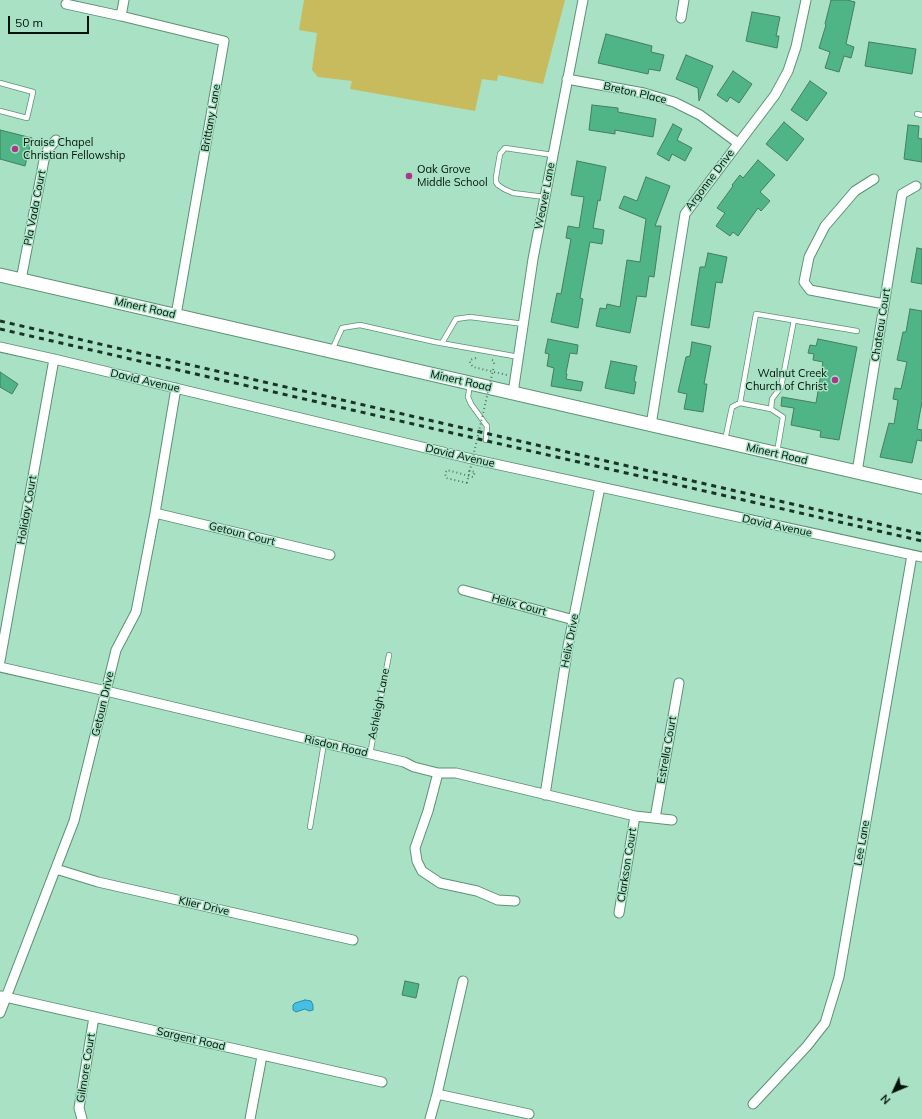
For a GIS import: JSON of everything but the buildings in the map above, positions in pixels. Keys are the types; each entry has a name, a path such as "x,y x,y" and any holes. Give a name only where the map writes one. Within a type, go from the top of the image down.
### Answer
{"street":[{"path":"66,4 121,16 124,0"},
{"name":"Weaver Lane","path":"513,393 533,259 584,0"},
{"path":"681,18 684,0"},
{"name":"Argonne Drive","path":"651,425 685,214 775,95 788,72 796,47 806,0"},
{"name":"Brittany Lane","path":"121,16 224,41 176,315"},
{"name":"Breton Place","path":"568,79 644,93 674,102 700,115 738,143"},
{"name":"Pla Vada Court","path":"21,280 44,160 48,149 56,140"},
{"path":"874,179 855,191 825,226 810,257 804,282 810,290 884,304"},
{"name":"Chateau Court","path":"857,472 902,194 916,186"},
{"name":"Minert Road","path":"0,275 922,487"},
{"name":"David Avenue","path":"0,347 472,459 922,557"},
{"name":"Holiday Court","path":"0,661 54,359"},
{"name":"Getoun Drive","path":"0,1013 3,996 56,869 74,821 116,650 136,612 155,513 176,388"},
{"name":"Helix Drive","path":"545,795 568,646 600,487"},
{"name":"Getoun Court","path":"155,513 330,555"},
{"name":"Lee Lane","path":"753,1104 807,1046 825,1023 839,977 912,555"},
{"name":"Helix Court","path":"463,590 574,620"},
{"name":"Risdon Road","path":"0,667 404,762 414,767 438,773 456,773 636,816 672,820"},
{"name":"Estrella Court","path":"655,818 679,683"},
{"path":"438,773 428,810 414,848 417,861 422,871 440,883 477,891 498,900 515,901"},
{"name":"Clarkson Court","path":"620,913 636,816"},
{"name":"Klier Drive","path":"56,869 98,882 353,940"},
{"path":"430,1119 463,981"},
{"name":"Sargent Road","path":"3,996 382,1082"},
{"name":"Gilmore Court","path":"82,1119 79,1108 94,1017"},
{"path":"250,1119 262,1056"},
{"path":"437,1094 529,1114"}],"lane":[{"path":"0,83 33,92 27,118 0,111"},
{"path":"545,197 513,192 498,185 496,182 496,177 500,154 505,148 553,155"},
{"path":"740,403 756,314 857,331"},
{"path":"442,343 456,319 470,317 524,324"},
{"path":"771,408 772,399 781,387 794,320"},
{"path":"331,351 342,328 360,325 442,343 519,357"},
{"path":"470,383 468,397 471,404 487,426 486,440"},
{"path":"725,442 732,406 740,403 771,408 783,417 777,454"},
{"name":"Ashleigh Lane","path":"370,754 389,655"},
{"path":"310,827 324,743"}],"path":[{"path":"481,359 474,358 470,360 470,363 473,367 516,378"},
{"path":"472,459 469,471 475,472 473,477 448,470 445,473 446,478 468,483 494,366 494,361 487,360"}],"shaded area":[{"path":"304,0 565,0 543,84 498,75 497,81 482,79 475,111 350,89 352,81 318,77 312,70 317,33 299,30"}],"water":[{"path":"305,1000 311,1001 313,1010 309,1011 305,1009 296,1012 293,1010 293,1005 295,1003"}],"railway":[{"path":"0,321 922,534"},
{"path":"0,329 922,541"}],"place":[{"name":"Praise Chapel Christian Fellowship","path":"15,149"},
{"name":"Oak Grove Middle School","path":"409,176"},
{"name":"Walnut Creek Church of Christ","path":"835,380"}]}
